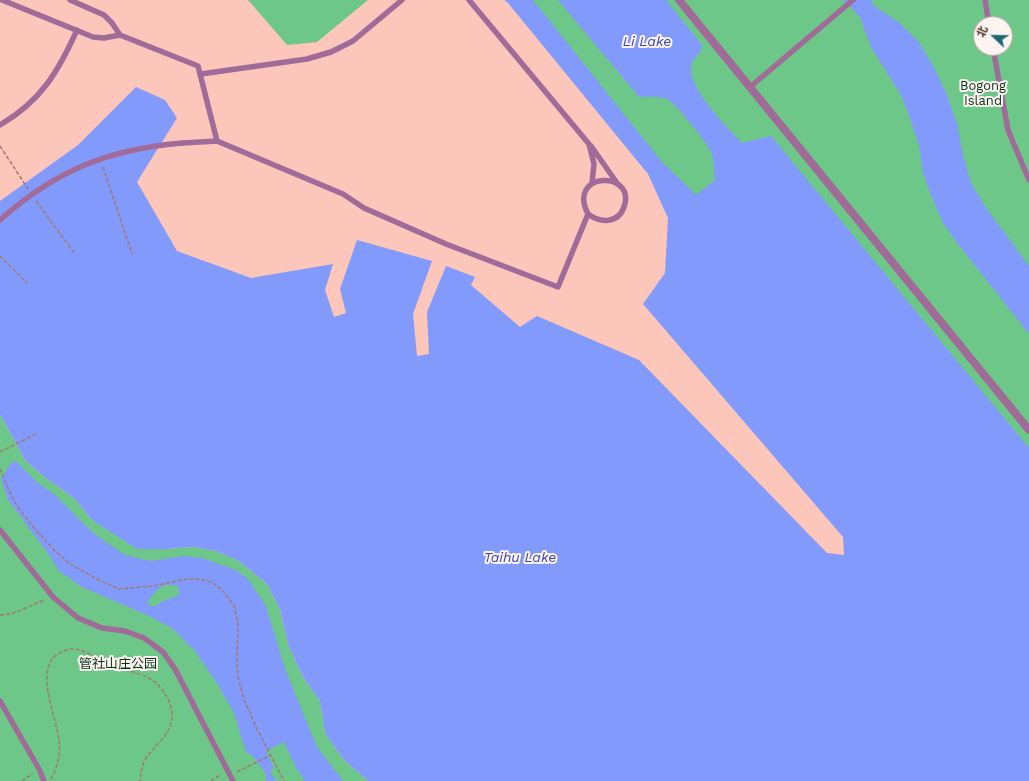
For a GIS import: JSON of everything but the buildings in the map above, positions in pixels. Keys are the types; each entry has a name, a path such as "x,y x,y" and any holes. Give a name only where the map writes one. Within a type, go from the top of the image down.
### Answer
{"street":[{"path":"680,0 1029,430"}],"lane":[{"path":"2,0 93,37 104,38 120,35 198,66 217,141"},
{"path":"70,0 76,1 104,15 112,23 120,35"},
{"path":"201,74 307,59 331,52 353,41 402,0"},
{"path":"469,0 589,144 622,189 625,201 624,208 620,214 613,219 606,221 595,219 588,214 584,202 584,195 592,183 594,164 589,144"},
{"path":"750,87 853,0"},
{"path":"985,0 988,16"},
{"path":"0,125 14,117 29,105 42,91 54,76 77,30"},
{"path":"994,56 1008,130 1029,180"},
{"path":"0,220 31,194 64,174 87,163 136,148 154,145 217,141 343,194 364,208 446,244 558,287 588,214"},
{"path":"592,183 606,179 617,184"},
{"path":"0,530 53,597 78,618 102,628 125,631 144,638 163,652 175,669 231,778"},
{"path":"0,701 39,769 44,781"}],"path":[{"path":"0,146 31,194 75,254"},
{"path":"100,159 132,254"},
{"path":"0,256 27,283"},
{"path":"0,452 36,434"},
{"path":"0,469 11,495 19,509 33,527 70,564 98,580 119,589 153,586 187,579 200,579 212,583 222,590 234,606 238,623 238,677 244,699 258,731 284,781"},
{"path":"0,614 5,615 18,611 53,597"},
{"path":"50,781 54,774 58,759 59,741 47,686 47,670 52,659 60,652 70,649 81,650 114,666 146,677 157,684 165,692 170,702 172,716 168,731 146,759 141,770 140,781"},
{"path":"231,778 252,764 271,755"},
{"path":"22,781 39,769"},
{"path":"211,781 227,769"}],"green space":[{"path":"248,0 368,0 317,42 287,45"},
{"path":"528,0 849,0 866,20 1029,319 1029,470 696,201 666,175"},
{"name":"Bogong Island","path":"864,0 1029,0 1029,278 964,188"},
{"name":"管社山庄公园","path":"0,414 25,460 43,476 74,498 92,520 166,549 194,547 216,551 239,561 267,584 280,610 289,647 303,677 320,701 325,733 343,759 368,781 0,781"}],"water":[{"name":"Taihu Lake","path":"504,0 533,0 662,162 696,195 715,180 712,155 704,140 684,115 667,99 657,97 639,97 558,0 666,0 702,45 691,66 692,75 702,96 718,118 742,143 771,136 1029,448 1029,781 368,781 343,759 325,733 320,701 303,677 289,647 280,610 267,584 239,561 216,551 194,547 137,549 92,520 74,498 43,476 25,460 0,414 0,201 78,145 136,87 165,100 177,118 137,182 177,251 251,278 333,264 325,290 334,317 346,313 340,289 357,240 432,261 413,314 417,356 429,354 427,312 446,266 475,277 471,285 520,327 537,316 639,360 827,553 844,555 843,537 643,304 665,273 668,218 648,174"},
{"path":"842,0 871,0 874,6 897,21 918,41 935,69 947,95 958,127 963,156 971,183 984,205 1029,266 1029,334 943,223 923,173 919,146 901,95 871,47 860,17 847,3"},
{"path":"16,461 38,483 55,495 89,529 125,555 151,561 185,556 202,558 236,570 248,579 266,606 285,669 317,747 343,781 304,781 303,777 297,770 284,742 266,751 274,768 270,771 276,781 266,781 266,774 253,756 246,752 234,713 215,680 194,650 172,628 149,616 82,587 59,571 47,552 8,500 1,479 11,463","holes":["164,585 173,585 178,587 179,595 163,601 156,606 150,606 148,601 157,590"]}],"water label":[{"name":"Li Lake","path":"647,42"}]}
